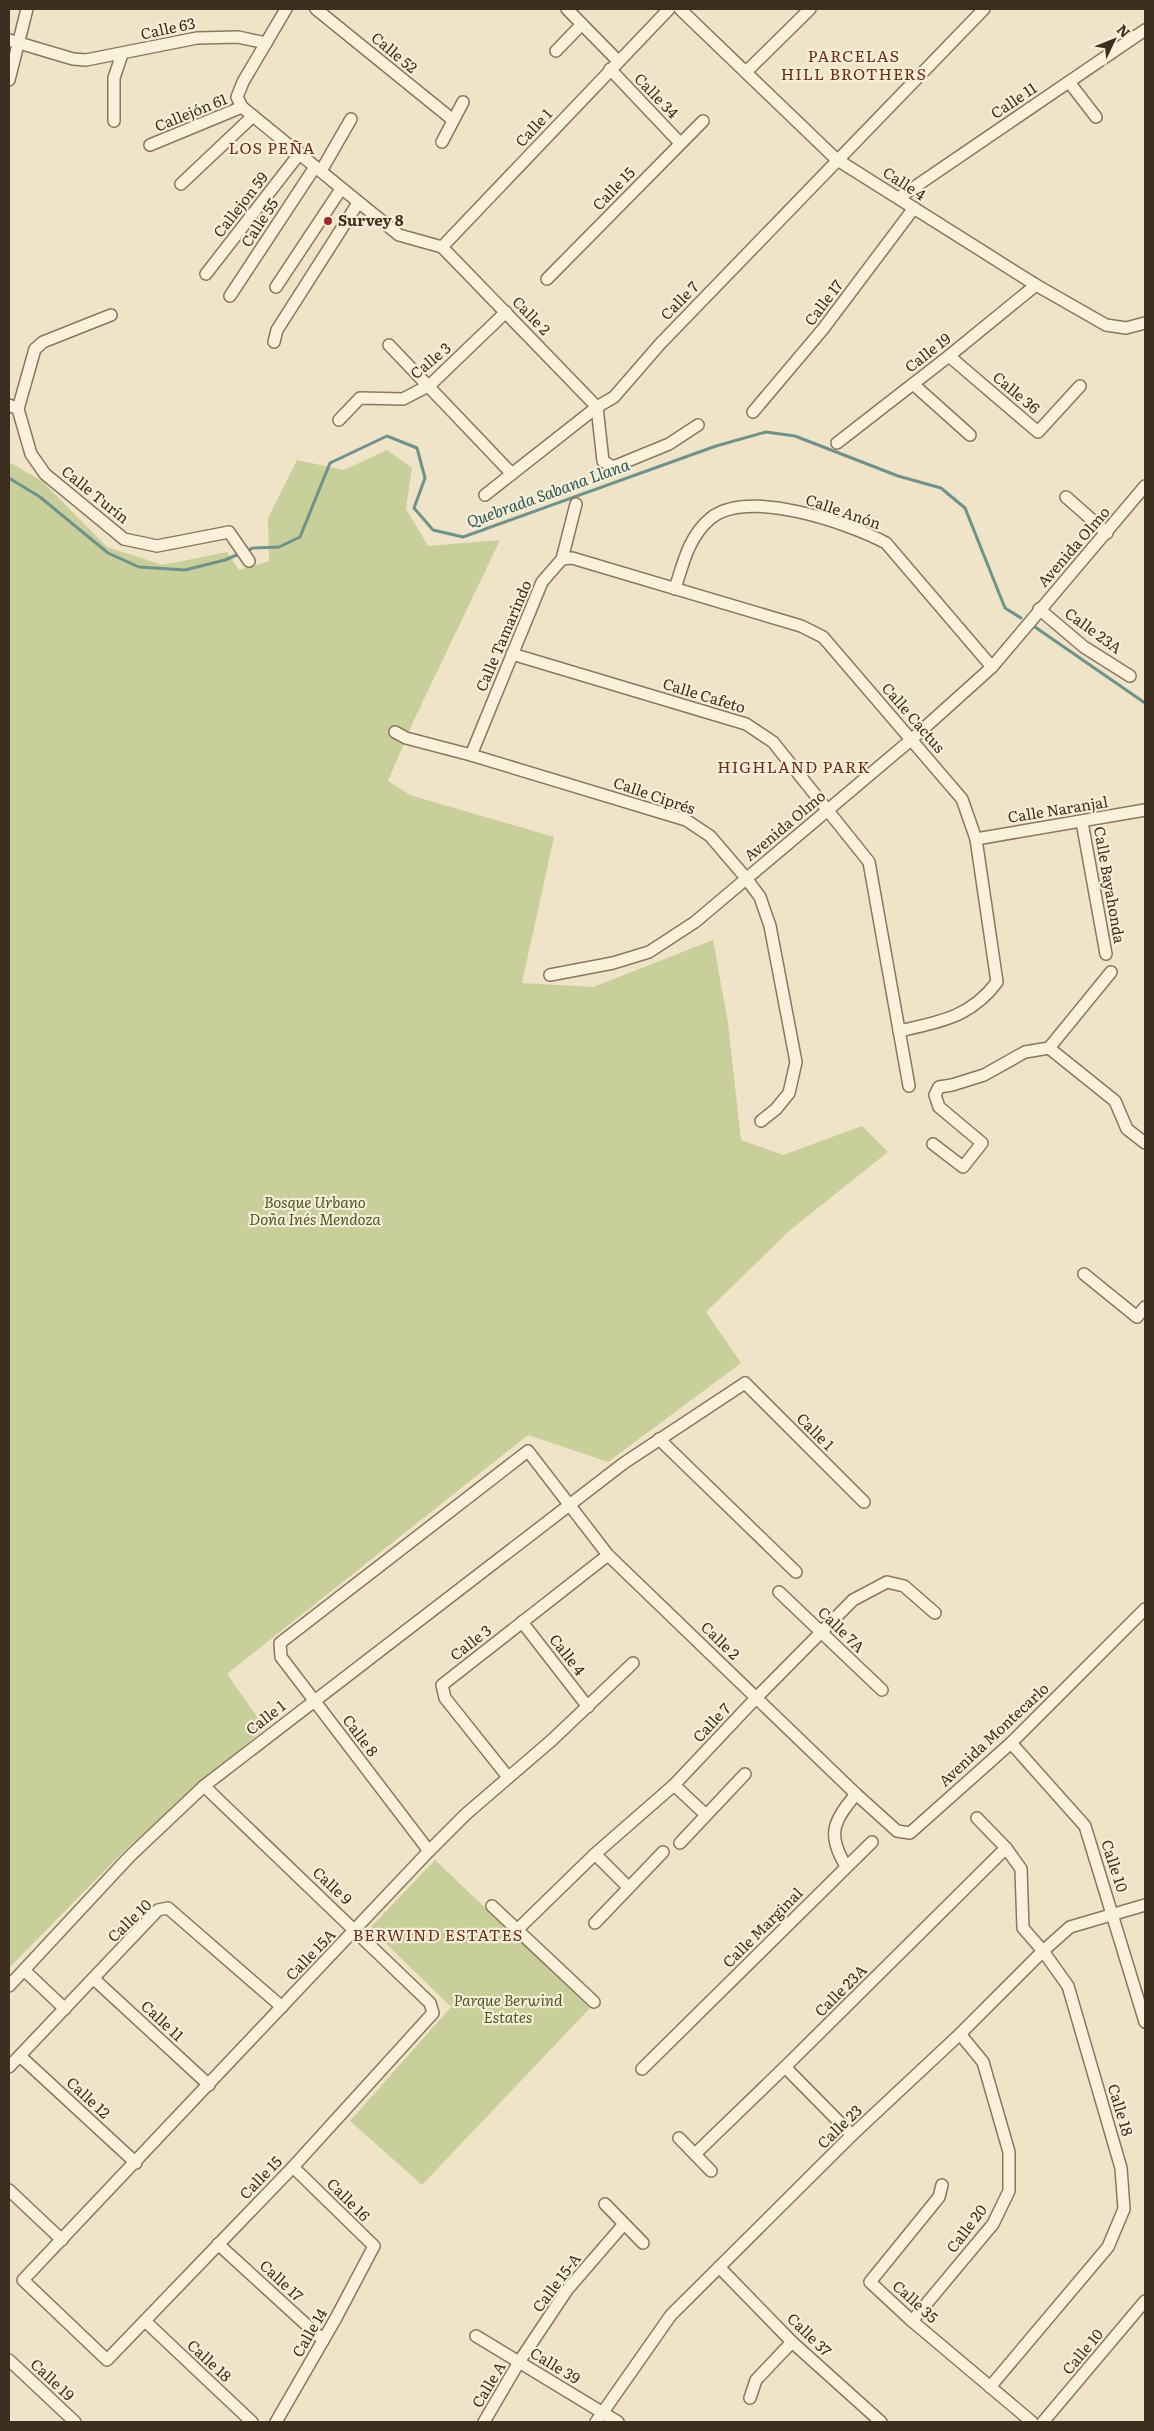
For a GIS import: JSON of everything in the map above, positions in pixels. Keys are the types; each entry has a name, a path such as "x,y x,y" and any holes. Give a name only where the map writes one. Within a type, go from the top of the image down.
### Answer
{"street":[{"path":"9,80 13,42 27,9"},
{"path":"286,9 243,82 237,97 242,107 399,235 413,241 442,248"},
{"name":"Calle 52","path":"316,9 453,120"},
{"path":"567,9 618,61"},
{"name":"Calle 1","path":"442,248 669,9"},
{"name":"Calle 4","path":"680,9 836,159 1036,285 1106,325 1126,328 1145,323"},
{"path":"746,72 810,9"},
{"name":"Calle 7","path":"485,495 597,407 614,397 660,344 836,159 984,9"},
{"path":"556,51 582,24"},
{"name":"Calle 11","path":"900,198 1145,30"},
{"name":"Calle 63","path":"13,42 74,59 86,60 197,38 218,36 266,43"},
{"path":"114,121 114,78 122,54"},
{"name":"Calle 34","path":"610,69 680,143"},
{"path":"1069,82 1096,116"},
{"path":"442,142 464,102"},
{"name":"Callejón 61","path":"150,145 242,107"},
{"path":"181,184 253,116"},
{"name":"Calle 55","path":"230,296 351,119"},
{"name":"Calle 15","path":"547,280 703,121"},
{"name":"Callejon 59","path":"206,274 300,154"},
{"path":"276,287 341,188"},
{"path":"274,342 277,330 358,203"},
{"name":"Calle 17","path":"754,412 823,329 914,208"},
{"name":"Calle 2","path":"442,248 597,407"},
{"name":"Calle 19","path":"837,443 949,356 1036,285"},
{"name":"Calle 3","path":"339,420 360,398 403,399 430,385 506,312"},
{"path":"13,407 35,349 43,342 111,315"},
{"path":"389,344 430,385 512,474"},
{"name":"Calle 36","path":"949,356 1038,432 1080,386"},
{"path":"913,384 970,435"},
{"name":"Calle Turín","path":"13,407 31,454 45,474 124,539 157,546 229,532 249,561"},
{"path":"597,407 603,461 613,466 669,444 698,425"},
{"name":"Avenida Olmo","path":"550,975 613,963 649,952 695,922 912,739 992,667 1039,609 1145,486"},
{"path":"1066,497 1107,532"},
{"name":"Calle Tamarindo","path":"471,755 542,582 562,559 576,504"},
{"name":"Calle Anón","path":"675,589 691,541 712,517 740,505 778,506 867,533 886,543 992,667"},
{"name":"Calle Cactus","path":"562,559 572,558 801,626 823,637 912,739 962,800 976,838 997,982 985,998 948,1020 899,1031"},
{"name":"Calle 23A","path":"1039,609 1084,647 1130,676"},
{"name":"Calle Cafeto","path":"512,654 746,724 773,742 869,862 909,1086"},
{"name":"Calle Ciprés","path":"395,732 406,738 471,755 686,820 710,836 760,897 770,926 796,1062 789,1093 776,1109 761,1121"},
{"name":"Calle Naranjal","path":"976,838 1082,822 1145,810"},
{"name":"Calle Bayahonda","path":"1082,822 1106,954"},
{"path":"933,1144 963,1167 982,1143 939,1107 935,1095 939,1087 984,1075 1025,1052 1049,1048 1111,972"},
{"path":"1049,1048 1116,1101 1127,1129 1145,1143"},
{"path":"1084,1274 1137,1317 1145,1307"},
{"name":"Calle 1","path":"9,1986 130,1856 204,1786 570,1504 659,1439 744,1383 864,1502"},
{"path":"659,1439 796,1572"},
{"name":"Calle 2","path":"286,1638 528,1451 608,1555 856,1794"},
{"name":"Calle 3","path":"508,1777 446,1698 442,1685 608,1555"},
{"name":"Calle 7","path":"518,1929 596,1854 674,1786 820,1631 853,1600 887,1582 904,1586 935,1613"},
{"name":"Calle 7A","path":"779,1592 882,1690"},
{"name":"Avenida Montecarlo","path":"856,1794 897,1830 910,1833 1010,1743 1145,1609"},
{"name":"Calle 4","path":"522,1622 588,1707"},
{"name":"Calle 8","path":"286,1638 280,1644 281,1657 429,1851"},
{"name":"Calle 15A","path":"107,2360 23,2280 136,2163 429,1851 508,1777 588,1707 633,1663"},
{"name":"Calle 10","path":"1010,1743 1085,1826 1114,1914 1145,2022"},
{"path":"680,1843 705,1814 745,1774"},
{"name":"Calle 9","path":"204,1786 430,2003 433,2013"},
{"path":"674,1786 705,1814"},
{"path":"846,1866 836,1850 834,1832 841,1812 856,1794"},
{"name":"Calle 18","path":"977,1818 1006,1848 1021,1869 1023,1928 1043,1951 1068,1986 1121,2168 1124,2210 1108,2247 990,2387"},
{"name":"Calle Marginal","path":"642,2069 872,1842"},
{"name":"Calle 23A","path":"694,2154 785,2067 1006,1848"},
{"path":"595,1923 663,1852"},
{"path":"596,1854 628,1887"},
{"name":"Calle 23","path":"596,2422 671,2315 1043,1951 1070,1927 1145,1905"},
{"path":"492,1906 594,2002"},
{"name":"Calle 10","path":"9,2067 158,1910 168,1908 282,2007"},
{"path":"24,1970 65,2009"},
{"name":"Calle 11","path":"94,1979 209,2085"},
{"name":"Calle 15","path":"107,2360 293,2167 433,2013"},
{"name":"Calle 20","path":"912,2321 993,2224 1009,2191 1010,2152 983,2062 960,2034"},
{"name":"Calle 12","path":"20,2056 136,2163"},
{"path":"785,2067 852,2136"},
{"path":"679,2138 711,2171"},
{"name":"Calle 16","path":"293,2167 374,2246 368,2257"},
{"name":"Calle 35","path":"942,2185 939,2196 870,2282 912,2321 1032,2422"},
{"path":"9,2190 62,2240"},
{"path":"605,2204 643,2243"},
{"name":"Calle 15-A","path":"519,2362 567,2290 624,2224"},
{"name":"Calle 17","path":"218,2244 323,2340"},
{"name":"Calle 14","path":"276,2422 368,2257"},
{"name":"Calle 37","path":"719,2267 792,2342 881,2422"},
{"name":"Calle 10","path":"1043,2422 1145,2301"},
{"name":"Calle 18","path":"145,2321 252,2422"},
{"name":"Calle 39","path":"476,2336 618,2422"},
{"path":"750,2398 756,2380 792,2342"},
{"name":"Calle 19","path":"9,2360 75,2422"},
{"name":"Calle A","path":"484,2422 519,2362"}],"green space":[{"name":"Bosque Urbano Doña Inés Mendoza","path":"387,450 412,468 406,509 428,546 500,540 414,720 388,781 410,795 554,837 522,983 593,987 713,940 728,1023 741,1140 783,1155 862,1126 888,1152 789,1231 706,1312 741,1363 608,1462 528,1435 227,1674 265,1728 127,1848 9,1968 9,462 42,481 107,547 163,565 227,552 239,570 269,561 268,518 297,460 344,470"},
{"name":"Parque Berwind Estates","path":"435,1860 590,2008 422,2185 350,2121 451,2007 370,1928"}],"waterway":[{"name":"Quebrada Sabana Llana","path":"9,478 40,497 108,553 139,567 185,570 225,560 253,548 279,547 300,537 330,463 387,436 417,448 425,478 414,508 433,530 463,537 716,446 766,432 795,436 898,476 941,488 965,508 1005,608 1021,618"},
{"name":"Quebrada Sabana Llana","path":"1035,627 1145,703"}],"place":[{"name":"Survey 8","path":"328,221"}],"district":[{"name":"PARCELAS HILL BROTHERS","path":"854,65"},
{"name":"LOS PEÑA","path":"272,148"},
{"name":"HIGHLAND PARK","path":"794,767"},
{"name":"BERWIND ESTATES","path":"438,1935"}]}
